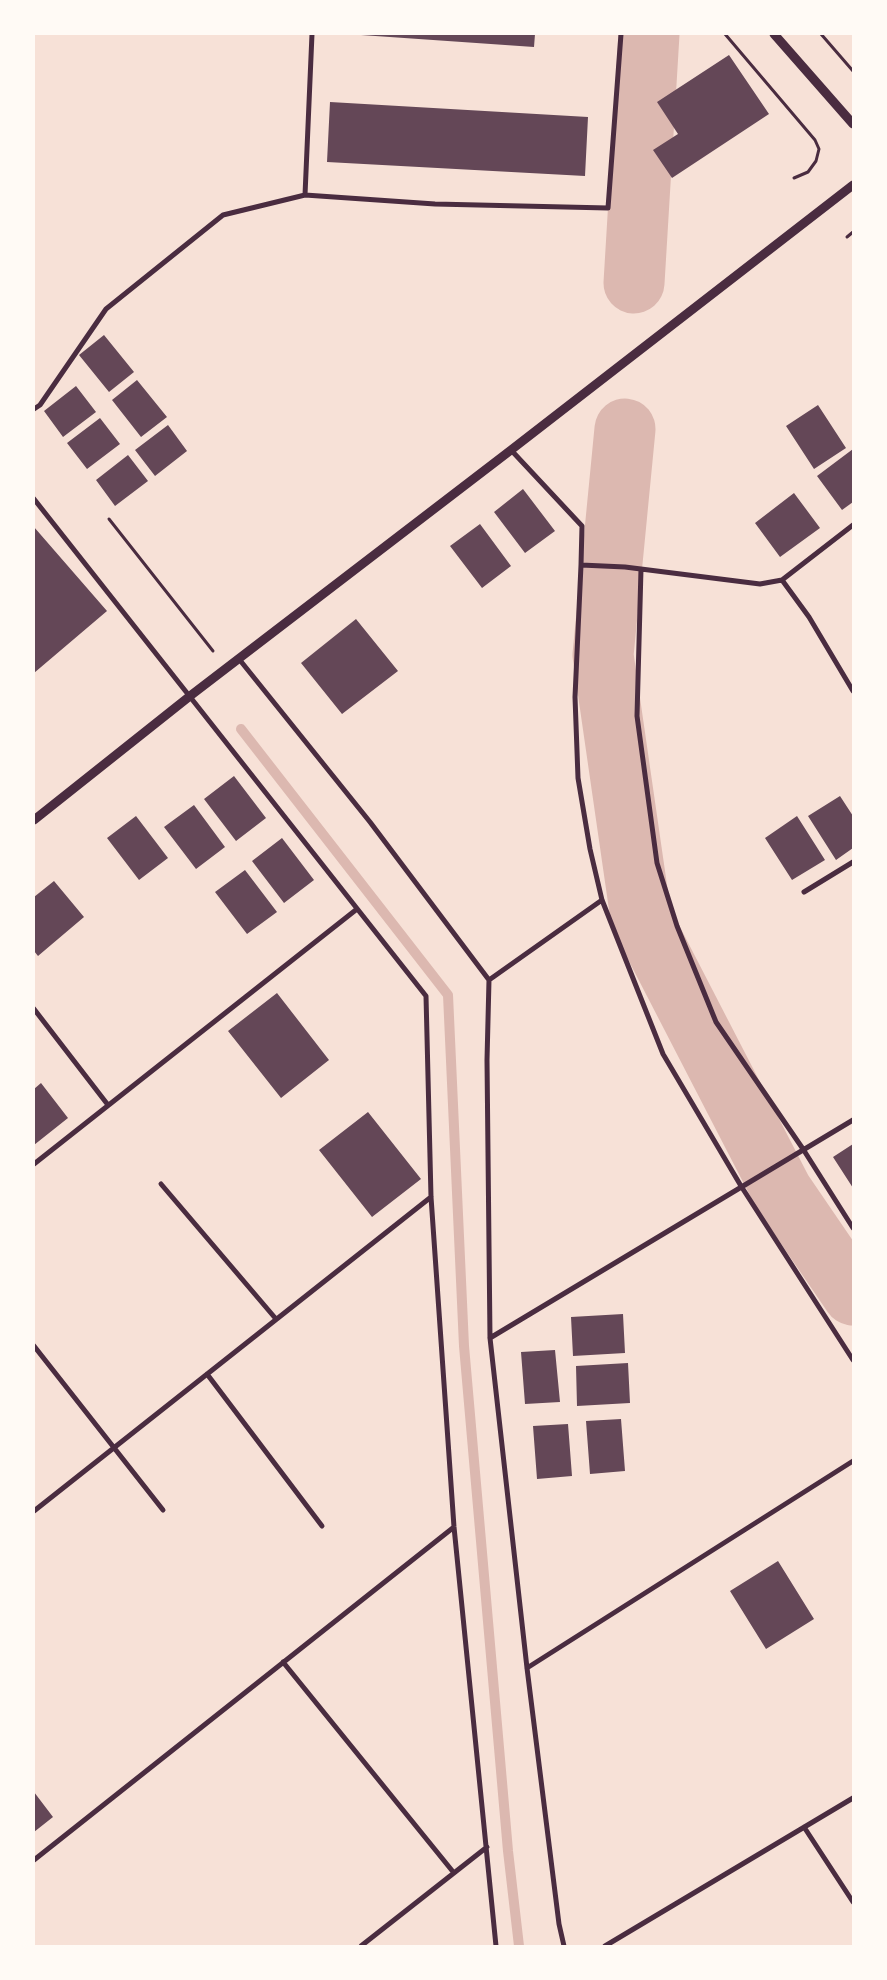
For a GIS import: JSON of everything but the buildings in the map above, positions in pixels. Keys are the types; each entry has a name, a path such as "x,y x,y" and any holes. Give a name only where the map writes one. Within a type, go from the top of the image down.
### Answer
{"street":[{"path":"305,196 312,34"},
{"path":"34,409 40,404 106,309 223,215 305,196 434,204 608,208 621,34"},
{"path":"774,34 853,124"},
{"path":"34,820 190,696 512,450 853,185"},
{"path":"512,450 582,526 576,697 578,778 602,900 663,1054 741,1186 853,1360"},
{"path":"34,499 426,996 431,1197 454,1526 496,1946"},
{"path":"581,564 625,567 760,584 782,580 853,525"},
{"path":"641,570 637,716 657,863 677,926 716,1022 803,1149 853,1228"},
{"path":"782,580 809,617 853,691"},
{"path":"239,659 370,822 489,980 486,1060 490,1338 527,1668 559,1924 564,1946"},
{"path":"804,892 853,862"},
{"path":"489,980 602,900"},
{"path":"34,1164 357,909"},
{"path":"34,1009 108,1105"},
{"path":"490,1338 853,1120"},
{"path":"161,1184 276,1319"},
{"path":"34,1511 431,1197"},
{"path":"34,1346 163,1510"},
{"path":"207,1374 322,1526"},
{"path":"527,1668 853,1461"},
{"path":"34,1860 454,1526"},
{"path":"283,1662 454,1873"},
{"path":"605,1946 853,1798"},
{"path":"804,1826 853,1902"},
{"path":"361,1946 487,1847"}],"path":[{"path":"726,34 815,140 819,149 816,161 808,172 794,178"},
{"path":"821,34 853,70"},
{"path":"847,237 853,232"},
{"path":"109,519 215,654"}],"waterway":[{"path":"634,283 649,34"},
{"path":"625,429 603,655 641,918 782,1191 853,1295"},
{"path":"241,729 448,995 464,1346 508,1851 519,1946"}]}
